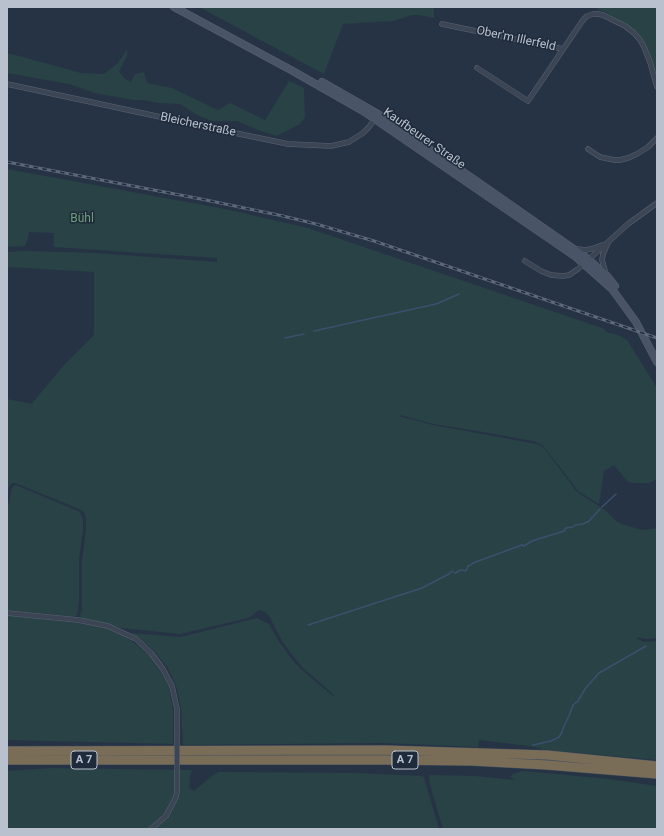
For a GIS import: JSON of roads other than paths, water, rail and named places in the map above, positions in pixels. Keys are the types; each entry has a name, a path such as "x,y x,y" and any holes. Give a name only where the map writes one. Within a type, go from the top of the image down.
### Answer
{"highway":[{"path":"7,746 34,747 46,751"},
{"name":"A 7","path":"7,752 385,750 547,755 657,766"},
{"name":"A 7","path":"7,760 471,761 547,765 657,774"}],"main road":[{"name":"Kaufbeurer Straße","path":"174,7 376,116 469,176 574,249 612,288 636,322"},
{"name":"Kaufbeurer Straße","path":"183,7 350,97 607,276 630,307 636,322 657,362"}],"street":[{"path":"563,49 587,16 593,14 603,15 625,26 640,40 650,62 657,87"},
{"name":"Ober'm Illerfeld","path":"442,24 563,49 528,101 478,68"},
{"name":"Bleicherstraße","path":"7,84 288,144 331,146 349,142 363,133 376,116"},
{"path":"588,149 600,157 620,160 637,154 648,147 657,138"},
{"path":"525,261 541,271 556,276 568,275 574,272 639,216 657,203"},
{"path":"574,249 581,250 595,248 608,242"},
{"path":"607,276 602,260 608,242"},
{"path":"7,613 78,620 108,626 136,639 163,669 172,686 177,709 177,791 176,797 166,816 151,829"}],"waterway":[{"path":"314,331 436,304 459,294"},
{"path":"285,338 304,334"},
{"path":"602,507 616,494"},
{"path":"308,625 422,588 452,571 455,573 461,570 466,571 468,566 473,563 564,531 566,528 583,524 589,521 600,509"},
{"path":"533,745 551,741 559,737 573,705 578,701 585,689 599,673 646,646"}],"railway":[{"path":"7,162 201,199 316,224 374,241 657,338"}],"park label":[{"name":"Bühl","path":"82,219"}]}
